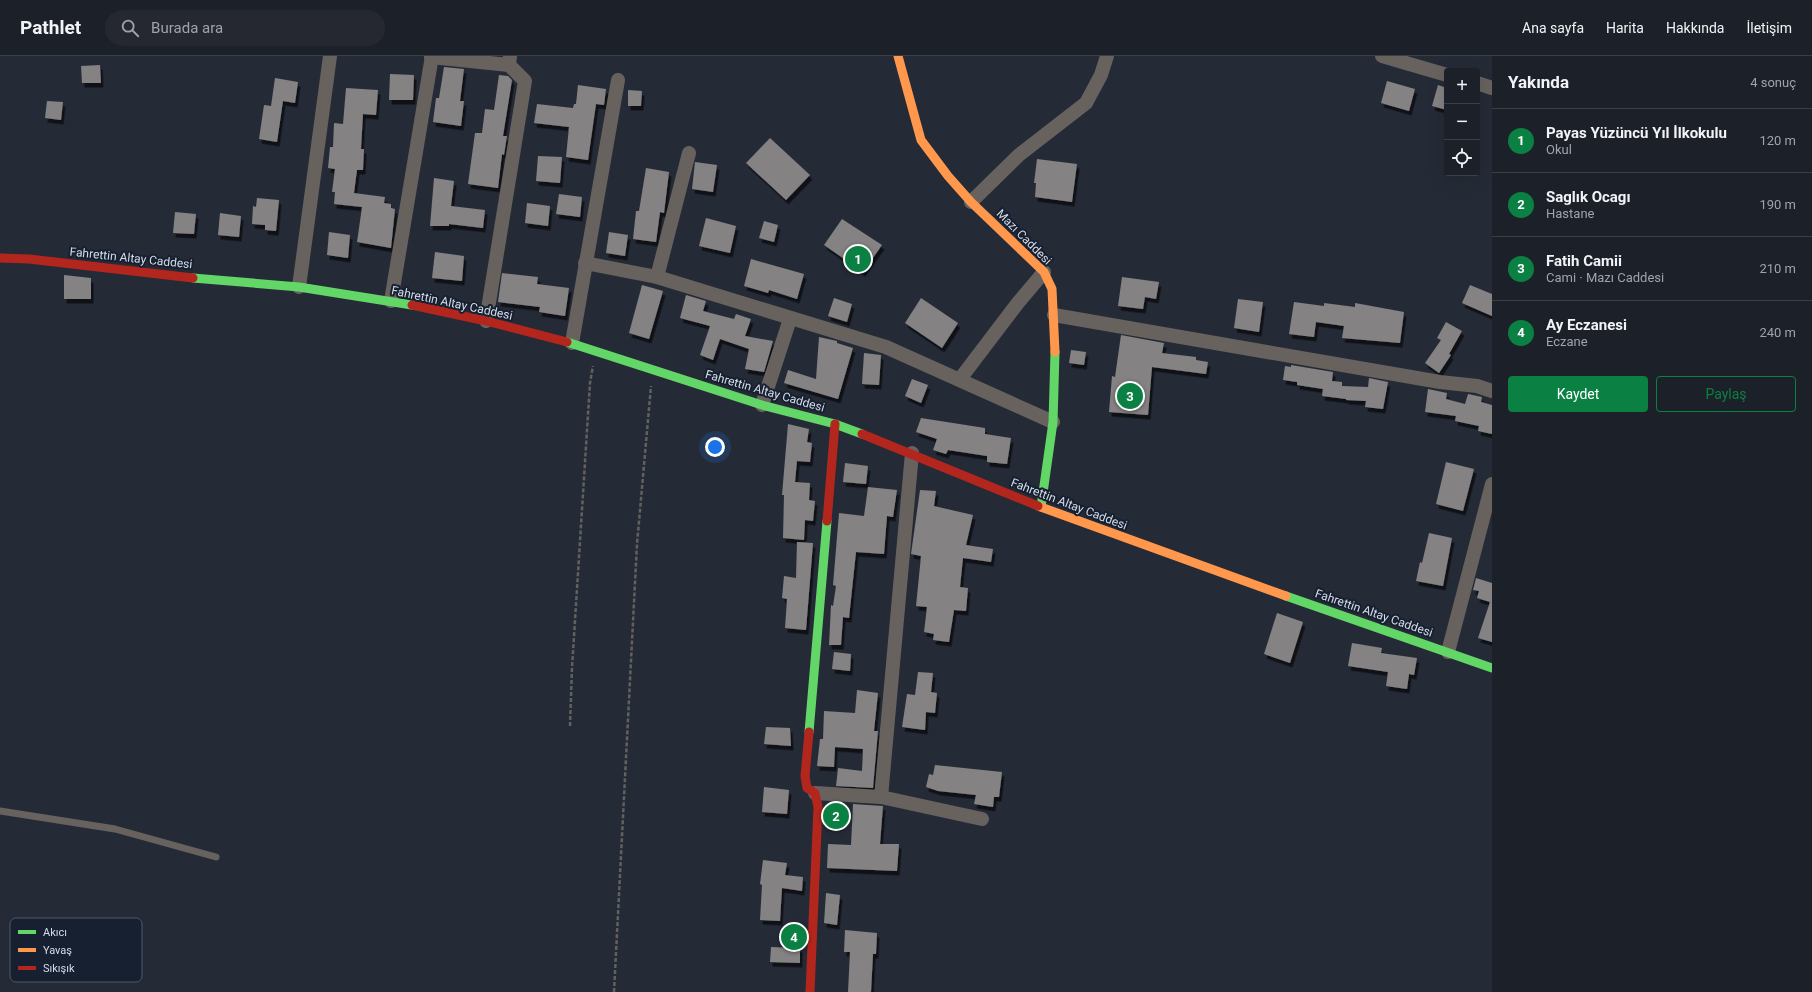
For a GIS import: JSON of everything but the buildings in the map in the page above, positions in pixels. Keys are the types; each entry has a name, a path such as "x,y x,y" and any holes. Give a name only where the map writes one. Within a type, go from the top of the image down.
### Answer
{"street":[{"path":"299,287 330,56"},
{"name":"Mazı Caddesi","path":"898,56 903,69 921,140 948,176 971,202 1044,272 1052,290 1054,316 1053,422 1041,507"},
{"path":"971,202 1019,155 1086,103 1101,75 1107,56"},
{"path":"391,301 432,57 509,61 525,81 486,321"},
{"path":"1390,57 1444,74"},
{"path":"572,343 618,80"},
{"path":"1480,84 1492,88"},
{"path":"657,277 689,153"},
{"name":"Fahrettin Altay Caddesi","path":"0,258 30,259 175,276 299,287 391,301 486,321 572,343 762,405 835,424 912,453 1041,507 1234,578 1492,668"},
{"path":"586,263 657,277 790,319 886,347 1053,422"},
{"path":"960,379 1017,304 1044,272"},
{"path":"1054,316 1440,382 1476,386 1492,391"},
{"path":"762,405 790,319"},
{"path":"835,424 805,776 807,788 815,794 881,797 982,819"},
{"path":"881,797 912,453"},
{"path":"1448,652 1492,484"},
{"path":"810,992 818,807 815,794"}],"lane":[{"path":"0,811 115,829 216,857"}],"path":[{"path":"570,726 572,668 590,383 596,350"},
{"path":"614,992 637,544 652,368"}],"traffic: fast":[{"path":"193,278 299,287 412,305"},
{"path":"567,342 762,405 835,424 862,434"},
{"path":"1041,507 1053,422 1055,352"},
{"path":"809,732 827,521"},
{"path":"1286,596 1492,668"}],"traffic: slow":[{"path":"898,56 921,140 948,176 971,202 1044,272 1052,289 1055,352"},
{"path":"1038,506 1286,596"}],"traffic: jam":[{"path":"0,258 29,259 193,278"},
{"path":"412,305 486,321 567,342"},
{"path":"827,521 835,424"},
{"path":"862,434 1038,506"},
{"path":"809,732 805,776 807,788 815,793 818,807 810,992"}],"place":[{"name":"Payas Yüzüncü Yıl İlkokulu","path":"858,259"},
{"name":"Fatih Camii","path":"1130,396"},
{"name":"Saglık Ocagı","path":"836,816"},
{"name":"Ay Eczanesi","path":"794,937"}]}
